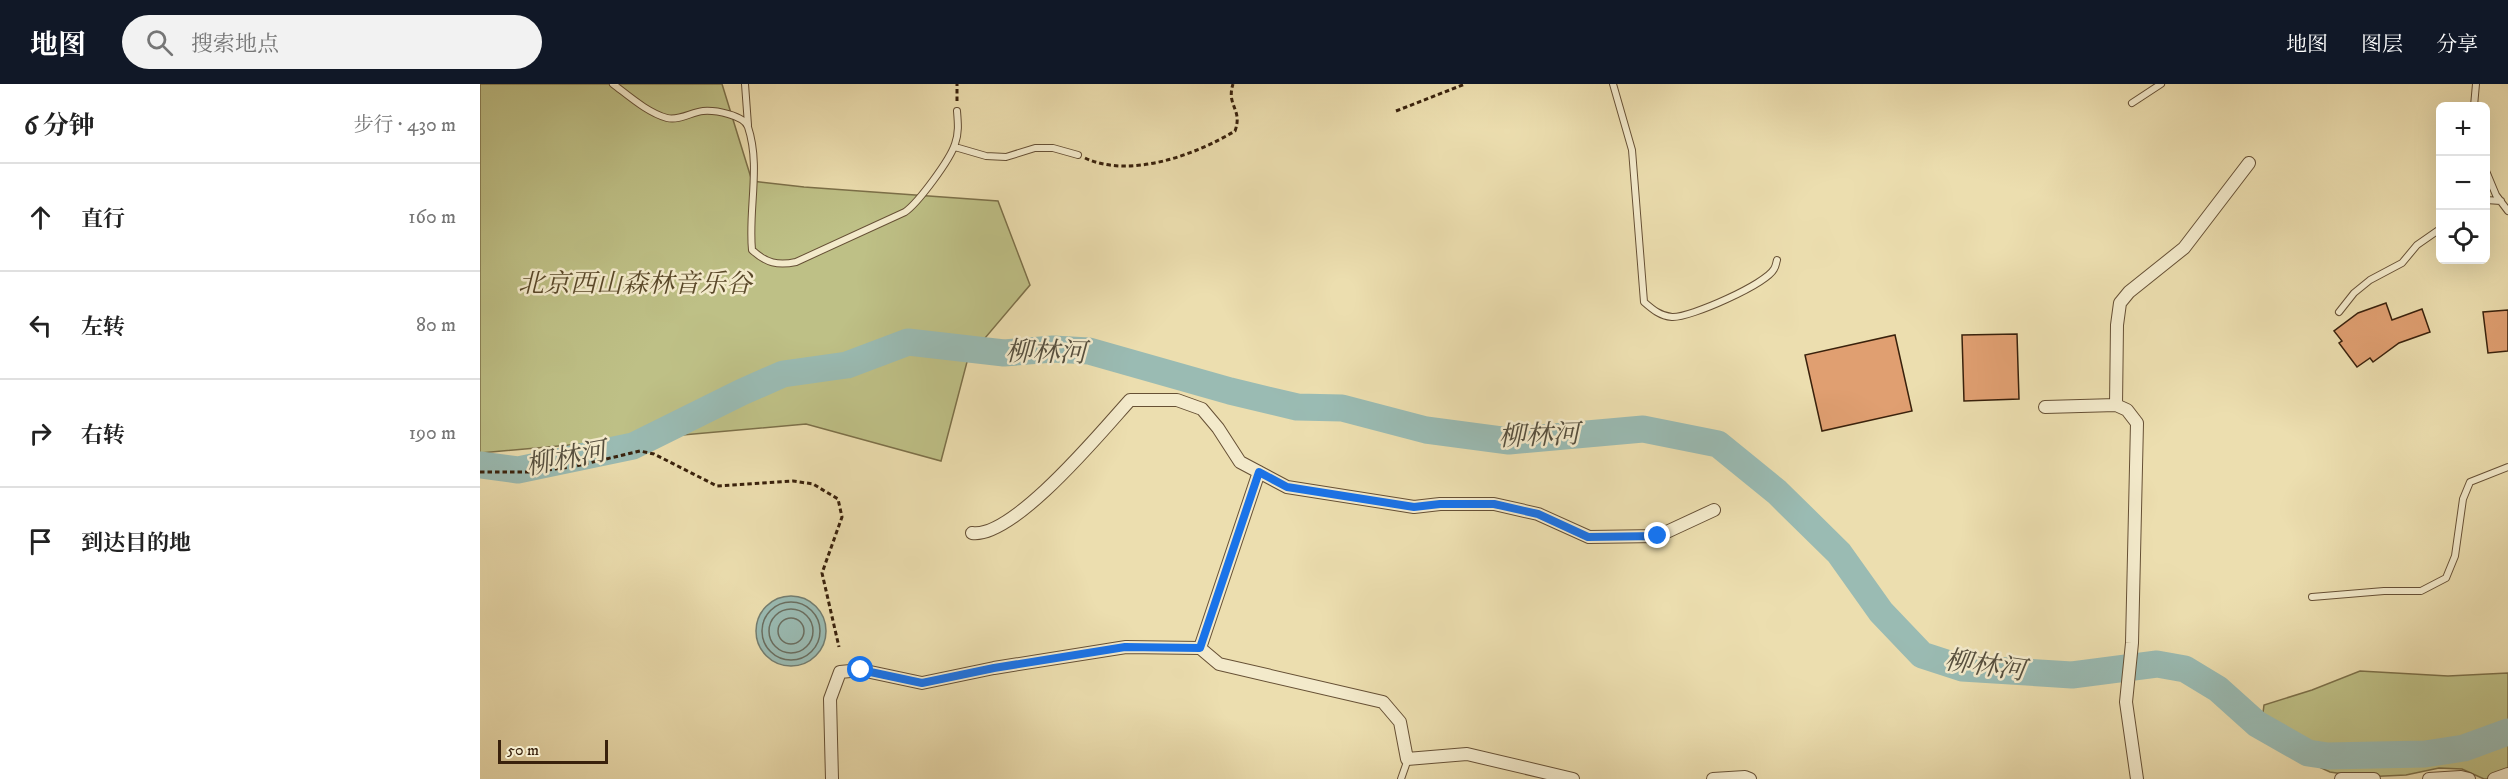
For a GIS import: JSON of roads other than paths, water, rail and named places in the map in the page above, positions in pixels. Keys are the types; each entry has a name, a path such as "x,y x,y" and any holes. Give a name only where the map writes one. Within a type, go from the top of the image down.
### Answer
{"street":[{"path":"2116,405 2117,324 2120,303 2128,292 2184,248 2249,163"},
{"path":"972,533 983,535 1012,520 1067,468 1130,400 1177,400 1202,409 1218,428 1240,462 1287,487 1414,507 1440,504 1494,504 1538,514 1588,537 1658,536 1714,510"},
{"path":"2045,407 2116,405 2127,410 2137,423 2132,643 2126,702 2137,779"},
{"path":"1200,648 1259,472"},
{"path":"832,779 830,699 840,672 861,670 922,683 994,668 1125,647 1200,648 1219,664 1383,702 1400,722 1408,759 1467,754 1573,779"},
{"path":"2494,779 2508,774"},
{"path":"1713,779 1744,777 1750,779"},
{"path":"2429,779 2461,777 2469,779"},
{"path":"2341,779 2374,779"}],"lane":[{"path":"613,84 666,118 703,111 741,118 748,125"},
{"path":"745,84 753,164 750,230 752,250 762,260 784,265 807,257 916,205 955,147 959,132 957,111"},
{"path":"1613,84 1632,150 1644,302 1656,312 1671,317 1687,316 1751,287 1774,270 1777,260"},
{"path":"2132,103 2161,84"},
{"path":"2474,102 2476,84"},
{"path":"955,147 986,156 1006,157 1035,148 1053,148 1078,154"},
{"path":"2490,179 2508,211"},
{"path":"2490,200 2501,201"},
{"path":"2339,312 2354,292 2370,280 2402,263 2417,245 2436,232"},
{"path":"2312,597 2384,591 2421,591 2446,578 2455,555 2463,499 2470,482 2508,467"},
{"path":"1401,779 1408,759"}],"water":[{"path":"791,596 804,599 816,606 823,618 826,631 823,644 816,656 804,663 791,666 778,663 766,656 759,644 756,631 759,618 766,606 778,599"}],"waterway":[{"name":"柳林河","path":"480,465 518,470 633,446 783,374 847,365 908,342 1004,353 1053,349 1089,351 1230,391 1297,407 1342,408 1426,430 1509,441 1643,429 1718,444 1777,492 1839,553 1881,612 1922,655 1962,668 2072,675 2157,664 2185,669 2218,689 2257,724 2308,753 2328,756 2425,754 2464,748 2508,732"}],"park label":[{"name":"北京西山森林音乐谷","path":"635,284"}]}
